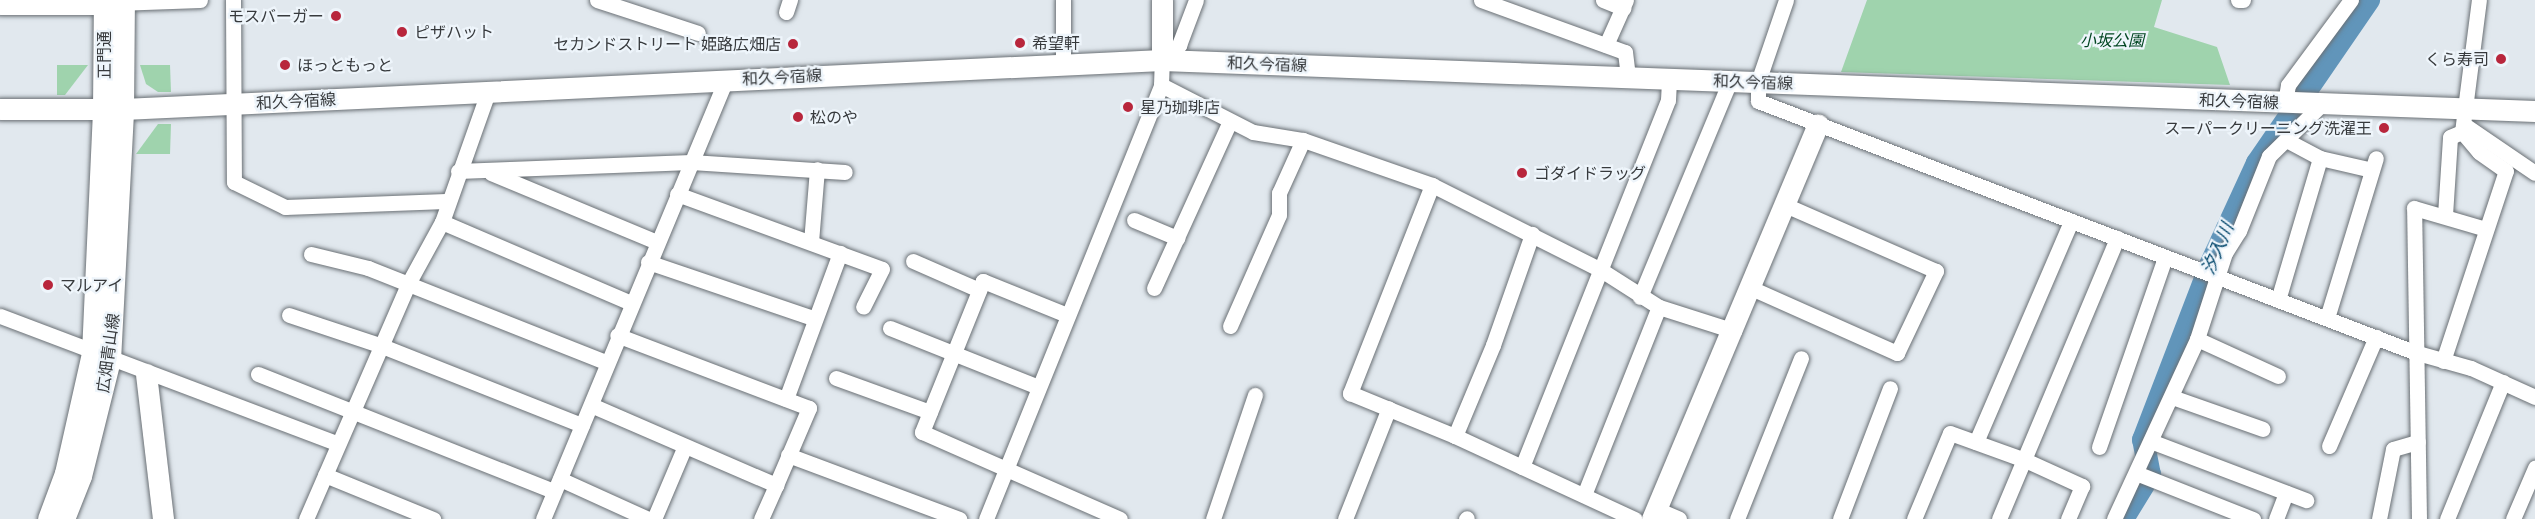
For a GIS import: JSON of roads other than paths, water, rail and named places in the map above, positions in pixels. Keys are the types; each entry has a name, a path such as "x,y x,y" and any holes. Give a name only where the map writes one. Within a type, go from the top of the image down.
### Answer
{"main road":[{"path":"1162,0 1162,60"},
{"path":"0,4 114,2"},
{"name":"正門通","path":"113,109 114,2"},
{"name":"和久今宿線","path":"0,109 113,109 233,104 1162,60 2285,102 2463,121 2535,111"},
{"name":"広畑青山線","path":"64,519 81,476 101,357 113,109"},
{"path":"1654,514 1734,331 1818,125"},
{"name":"広畑青山線","path":"48,519 65,473 101,357"},
{"path":"146,374 163,519"}],"street":[{"path":"114,2 200,0"},
{"path":"233,0 234,182 285,207 446,201"},
{"path":"597,0 698,33"},
{"path":"1064,0 1064,63"},
{"path":"986,519 1161,85 1162,60 1179,45 1196,0"},
{"path":"1481,0 1625,52 1628,77"},
{"path":"1603,0 1624,4 1606,45"},
{"path":"1786,0 1758,82 1758,101 2376,337 2503,382 2535,397"},
{"path":"2238,0 2243,0"},
{"path":"2285,102 2288,85 2351,0"},
{"path":"2445,215 2450,137 2463,121 2480,0"},
{"path":"1522,467 1668,100 1669,79"},
{"path":"543,519 591,405 617,335 726,80"},
{"path":"1640,297 1730,81"},
{"path":"1161,85 1253,132 1303,140 1432,185 1601,270 1659,307 1734,331"},
{"path":"306,519 408,284 442,222 446,201 488,92"},
{"path":"2114,519 2153,442 2197,339 2217,276 2269,156 2288,141 2318,104"},
{"path":"1154,288 1230,121"},
{"path":"2463,121 2535,173"},
{"path":"2443,361 2506,171 2480,152 2463,121"},
{"path":"1230,326 1279,215 1279,193 1303,140"},
{"path":"2288,141 2320,158 2374,164 2327,318"},
{"path":"2278,300 2320,158"},
{"path":"458,171 691,162 845,172"},
{"path":"811,242 817,169"},
{"path":"484,171 657,242"},
{"path":"1432,185 1350,393 1455,436 1635,519"},
{"path":"677,194 882,269 863,307"},
{"path":"1751,288 1897,352 1936,271 1785,205"},
{"path":"2419,519 2414,351 2414,208 2486,228"},
{"path":"1134,220 1177,238"},
{"path":"1976,442 2071,221"},
{"path":"442,222 631,303"},
{"path":"1455,436 1493,345 1532,234"},
{"path":"1999,519 2117,238"},
{"path":"786,399 840,252"},
{"path":"311,254 408,284 606,362"},
{"path":"2098,447 2165,257"},
{"path":"913,261 979,290"},
{"path":"648,262 815,320"},
{"path":"1067,315 982,281 922,432 1099,514 1120,519"},
{"path":"1584,495 1659,307"},
{"path":"288,315 382,346 582,425"},
{"path":"0,316 101,357 338,444"},
{"path":"890,328 1038,387"},
{"path":"617,335 809,408 761,519"},
{"path":"2329,446 2376,337"},
{"path":"2197,339 2278,376"},
{"path":"1737,519 1801,358"},
{"path":"258,374 648,519"},
{"path":"836,378 930,412"},
{"path":"2447,519 2503,382"},
{"path":"1840,519 1890,388"},
{"path":"1213,519 1256,395"},
{"path":"2172,397 2262,429"},
{"path":"591,405 776,485"},
{"path":"1345,519 1389,408"},
{"path":"1914,519 1950,433 2025,460 2082,486 2068,519"},
{"path":"2153,442 2306,500"},
{"path":"2379,519 2393,449 2418,442"},
{"path":"654,519 686,446"},
{"path":"789,455 959,519"},
{"path":"2139,467 2151,480 2253,519"},
{"path":"2513,519 2535,468"},
{"path":"325,474 433,519"},
{"path":"2276,519 2286,493"},
{"path":"1654,514 1679,519"}],"waterway":[{"name":"汐入川","path":"2123,519 2150,475 2143,440 2211,263 2257,163 2369,0"}],"place":[{"name":"モスバーガー","path":"336,16"},
{"name":"ピザハット","path":"402,32"},
{"name":"希望軒","path":"1020,43"},
{"name":"セカンドストリート 姫路広畑店","path":"793,44"},
{"name":"くら寿司","path":"2501,59"},
{"name":"ほっともっと","path":"285,65"},
{"name":"星乃珈琲店","path":"1128,107"},
{"name":"松のや","path":"798,117"},
{"name":"スーパークリーニング洗濯王","path":"2384,128"},
{"name":"ゴダイドラッグ","path":"1522,173"},
{"name":"マルアイ","path":"48,285"}],"park label":[{"name":"小坂公園","path":"2112,40"}]}
